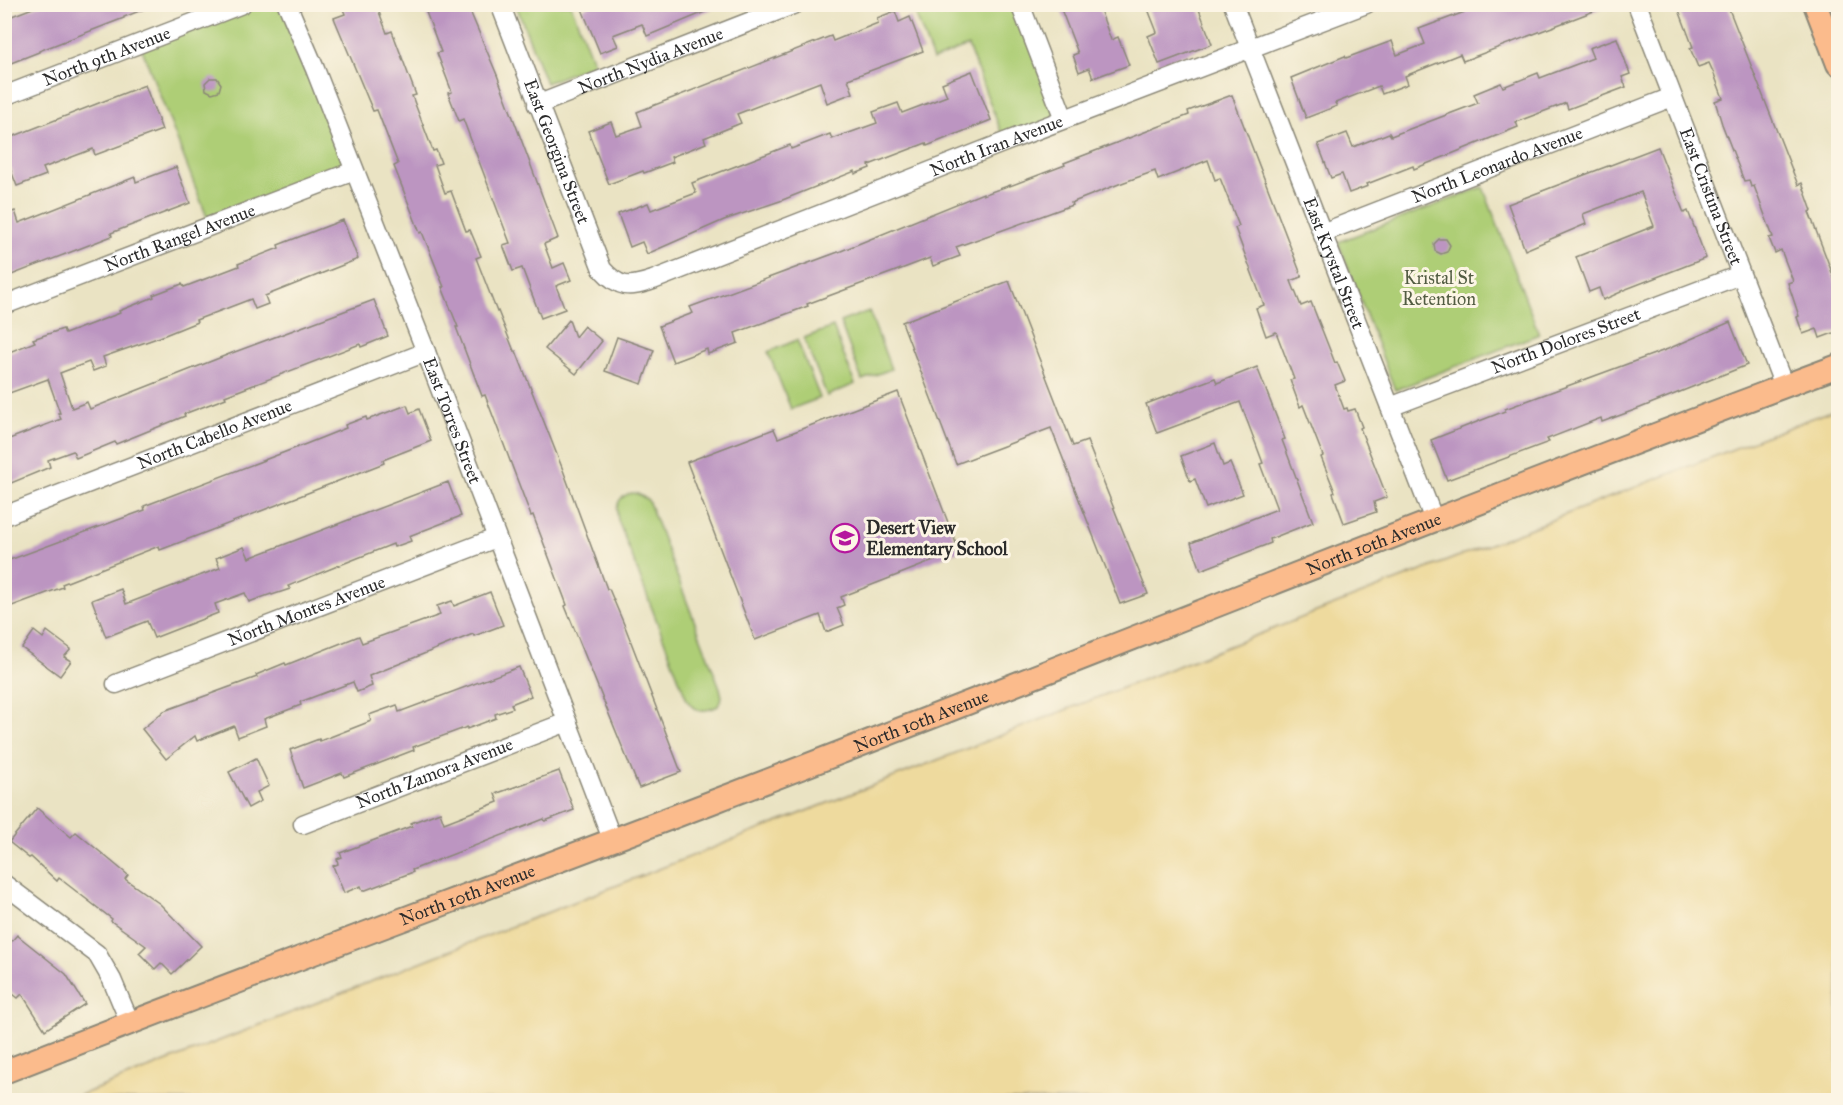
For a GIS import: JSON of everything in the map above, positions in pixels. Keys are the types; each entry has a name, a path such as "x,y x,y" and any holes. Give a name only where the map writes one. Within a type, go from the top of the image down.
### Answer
{"main road":[{"path":"1815,4 1839,64"},
{"name":"North 10th Avenue","path":"4,1072 753,786 1434,520 1839,366"}],"street":[{"name":"North 9th Avenue","path":"4,96 242,4"},
{"name":"East Torres Street","path":"287,4 315,69 426,352 612,839"},
{"name":"East Georgina Street","path":"500,4 602,269 612,281 626,287"},
{"name":"North Nydia Avenue","path":"537,105 795,4"},
{"path":"1020,4 1064,119"},
{"name":"East Krystal Street","path":"1233,4 1434,520"},
{"name":"North Iran Avenue","path":"626,287 653,280 1366,4"},
{"name":"East Cristina Street","path":"1637,4 1784,386"},
{"name":"North Leonardo Avenue","path":"1322,233 1672,97"},
{"name":"North Rangel Avenue","path":"4,305 354,171"},
{"name":"North Dolores Street","path":"1390,407 1740,275"},
{"name":"North Cabello Avenue","path":"4,516 426,352"},
{"name":"North Montes Avenue","path":"116,684 496,538"},
{"name":"North Zamora Avenue","path":"303,824 567,722"},
{"path":"4,884 97,954 112,980 129,1023"}],"green space":[{"path":"242,5 287,5 354,171 210,225 140,44"},
{"path":"516,5 571,5 594,64 546,83"},
{"path":"912,5 1020,5 1064,119 1005,142 968,46 933,60"},
{"name":"Kristal St Retention","path":"1483,187 1539,334 1395,390 1338,242"},
{"path":"869,311 891,369 862,380 840,322"},
{"path":"833,327 855,384 827,396 804,338"},
{"path":"797,340 820,398 791,409 768,352"},
{"path":"632,493 648,500 720,688 722,697 718,706 713,708 697,709 687,700 618,520 619,502 627,494"}],"sand":[{"path":"1838,408 1838,1100 68,1100"}],"building":[{"path":"43,4 152,4 152,6 11,63 4,47 4,19"},
{"path":"341,4 376,4 387,33 392,31 416,95 412,96 433,151 436,150 441,163 435,165 445,193 451,191 466,231 470,230 481,256 476,258 497,312 516,351 607,589 609,589 626,629 681,772 639,788 565,606 567,605 533,515 531,516 485,395 482,396 442,287 444,287 394,166 398,164 377,110 373,111 334,18 345,14"},
{"path":"423,4 467,4 497,75 558,238 544,244 553,268 564,263 571,280 556,286 565,309 541,318 522,268 513,271 503,245 510,243 463,119 459,121 448,93 452,92 437,53 441,52"},
{"path":"593,4 719,4 719,6 647,36 642,24 613,35 618,46 600,53 582,9"},
{"path":"1059,4 1098,4 1111,40 1118,37 1129,65 1093,78 1089,68 1079,72 1073,55 1078,53"},
{"path":"1146,4 1197,4 1212,44 1159,64 1148,36 1157,32"},
{"path":"1486,4 1607,6 1463,61 1460,54 1405,76 1408,84 1382,94 1379,86 1335,103 1337,106 1306,118 1291,78 1345,56 1346,58 1392,41 1397,55 1425,44 1419,29"},
{"path":"1693,4 1727,4 1798,185 1802,183 1812,211 1809,212 1839,291 1839,331 1820,338 1817,329 1803,334 1788,283 1793,281 1781,250 1775,253 1769,238 1773,237 1754,186 1751,187 1749,180 1744,181 1722,124 1715,101 1723,98 1714,74 1709,63 1698,67 1690,48 1693,47 1679,10"},
{"path":"895,11 899,22 910,17 923,51 848,79 853,93 827,103 820,82 737,114 741,123 704,138 706,143 671,157 673,162 609,184 588,131 611,122 616,135 642,126 637,112 831,36 833,41 878,23 877,18"},
{"path":"1617,38 1630,74 1622,77 1626,87 1568,109 1566,103 1516,122 1518,127 1414,169 1413,166 1349,193 1342,174 1331,178 1318,144 1347,133 1353,147 1389,133 1391,136 1478,103 1474,94 1501,83 1503,87 1538,73 1540,78 1593,58 1589,48"},
{"path":"972,71 991,120 927,146 926,143 869,165 870,168 855,174 855,171 780,201 724,220 647,254 642,242 630,247 618,214 648,203 651,210 696,193 692,183 790,145 791,149 830,134 832,139 877,123 873,112 898,103 902,113 947,96 942,83"},
{"path":"210,78 217,78 221,84 219,91 212,93 206,90 205,83"},
{"path":"145,85 162,130 95,155 93,149 43,168 46,175 17,186 4,153 4,140"},
{"path":"1232,95 1302,277 1291,281 1301,306 1311,302 1335,363 1337,362 1345,381 1335,385 1344,409 1347,408 1348,411 1355,409 1387,497 1374,502 1376,512 1344,523 1321,457 1323,456 1303,405 1300,407 1290,380 1294,379 1276,332 1266,336 1256,308 1264,305 1235,228 1239,226 1220,178 1215,180 1208,160 1158,180 1155,171 1119,184 1071,203 1072,205 956,247 960,256 933,266 930,258 735,333 738,343 708,354 707,349 673,362 659,326 693,313 690,307 841,251 983,193 983,195 1010,186 1065,165 1064,163 1189,115 1188,111"},
{"path":"1658,147 1684,213 1688,211 1706,258 1603,300 1599,288 1589,292 1576,257 1654,226 1641,192 1583,214 1586,224 1525,250 1508,204"},
{"path":"176,167 190,203 4,278 4,215 15,211 19,223 135,177 136,182"},
{"path":"343,220 358,259 265,296 268,304 255,309 251,299 196,320 197,322 160,337 103,357 106,366 93,371 89,362 60,373 72,408 87,402 90,409 374,300 388,336 361,347 360,344 225,396 226,398 116,444 115,442 76,458 73,451 48,460 50,467 4,486 4,441 61,419 48,379 4,395 4,354 35,342 33,339 63,329 65,334 120,313 119,311 154,297 153,295 182,284 184,287 239,266 238,264 279,248 278,245"},
{"path":"1439,239 1446,239 1450,245 1447,252 1441,254 1435,251 1434,244"},
{"path":"1009,281 1073,446 1087,441 1148,594 1120,604 1051,428 956,464 902,322"},
{"path":"569,320 575,337 584,326 602,341 576,374 545,349"},
{"path":"1730,322 1747,365 1602,422 1601,418 1547,439 1549,442 1447,480 1431,440 1505,411 1505,409 1668,349"},
{"path":"617,337 654,350 642,384 605,371"},
{"path":"1257,367 1285,439 1282,440 1313,522 1270,539 1271,543 1201,570 1191,543 1277,509 1260,464 1263,463 1240,402 1157,433 1146,404 1215,378 1217,383"},
{"path":"898,392 959,551 841,597 844,605 837,608 844,625 826,632 820,615 755,640 687,462 774,429 778,438"},
{"path":"407,405 410,413 419,409 431,441 383,460 384,463 160,550 159,546 62,584 63,587 4,609 4,562 145,510 144,506 346,428 345,425 366,417 367,420"},
{"path":"1215,443 1223,466 1230,463 1243,494 1206,508 1195,479 1190,481 1181,456"},
{"path":"448,482 461,516 409,536 411,541 394,547 393,544 288,586 290,589 272,595 249,602 245,593 215,604 218,613 154,638 147,621 106,637 92,600 121,589 126,604 220,568 216,558 244,547 249,558"},
{"path":"490,592 503,625 474,636 473,634 369,676 372,686 357,692 353,682 300,702 301,705 264,719 266,726 238,737 234,726 197,741 195,736 166,759 142,729 164,711 257,677 256,675 285,663 286,665 359,636 362,643 440,615 437,606 452,601 454,606"},
{"path":"34,631 43,638 47,631 71,649 64,657 71,661 60,676 22,648"},
{"path":"519,667 531,696 511,704 513,708 495,714 496,718 413,747 414,750 344,777 342,773 303,788 290,750 371,721 369,715 397,705 399,712"},
{"path":"256,758 269,786 257,792 261,801 248,808 229,772"},
{"path":"559,771 574,810 545,821 544,819 363,891 361,886 344,893 333,866 338,864 337,859 342,857 340,853 412,826 411,823 440,812 444,823 498,802 495,794"},
{"path":"37,808 71,837 76,832 128,875 125,879 160,904 201,946 172,974 161,963 155,969 139,953 146,946 111,921 112,919 59,878 57,881 31,857 29,858 9,842"},
{"path":"17,935 66,974 85,1004 45,1030 22,994 18,998 4,987 4,950"}],"place":[{"name":"Desert View Elementary School","path":"845,538"}]}
